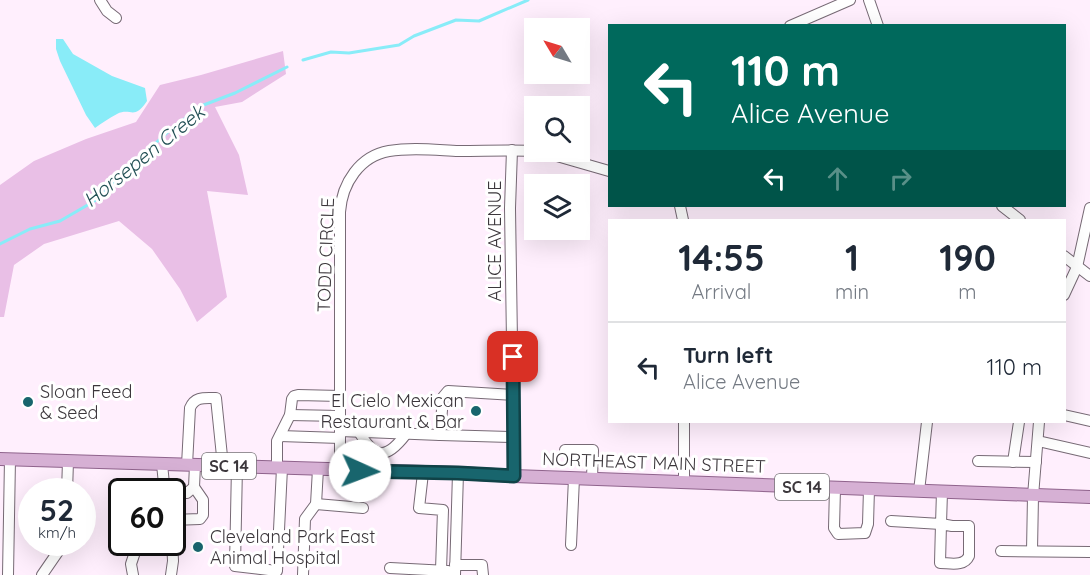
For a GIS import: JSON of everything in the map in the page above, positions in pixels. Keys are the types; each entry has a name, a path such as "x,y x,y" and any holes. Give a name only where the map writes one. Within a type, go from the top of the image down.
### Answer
{"main road":[{"name":"NORTHEAST MAIN STREET","path":"5,459 458,473 1090,497"}],"street":[{"path":"100,0 107,11 116,18"},
{"path":"795,24 850,0"},
{"path":"869,0 877,24"},
{"name":"ALICE AVENUE","path":"512,150 510,208 514,476"},
{"name":"TODD CIRCLE","path":"340,470 340,204 348,182 354,172 371,158 389,151 524,151"},
{"path":"578,162 608,171"},
{"path":"1003,207 1019,219"},
{"path":"1066,291 1077,267 1090,208"},
{"path":"1066,258 1090,276"},
{"path":"440,435 443,397 448,391 513,395"},
{"path":"237,466 235,566 277,571 279,468 277,441 290,416 292,399 294,396 340,396"},
{"path":"186,520 200,519 203,515 203,500 194,488 191,465 190,408 196,399 216,398 223,466"},
{"path":"1066,415 1090,421"},
{"path":"290,416 340,416"},
{"path":"684,423 684,482"},
{"path":"919,491 927,423"},
{"path":"1012,462 1019,423"},
{"path":"1032,551 1033,495 1039,423"},
{"path":"359,432 367,445 376,452 385,453 396,448 406,434"},
{"path":"280,436 340,435 359,432 513,437"},
{"path":"1038,441 1090,453"},
{"path":"565,450 593,450 592,478"},
{"path":"5,459 8,575"},
{"path":"67,478 68,461"},
{"path":"978,461 1036,462"},
{"path":"162,464 165,478"},
{"path":"303,575 305,519 316,504 318,469"},
{"path":"423,473 420,508 457,512"},
{"path":"455,570 458,473"},
{"path":"571,545 574,478"},
{"path":"186,493 194,488"},
{"path":"835,488 834,528 838,534 865,532 868,524 869,489"},
{"path":"891,521 941,524 942,492"},
{"path":"316,504 363,508"},
{"path":"441,570 443,510"},
{"path":"1002,551 1090,552"},
{"path":"42,575 55,556"},
{"path":"133,575 131,564 134,556"},
{"path":"171,575 173,556"},
{"path":"390,568 455,570 482,566 483,575"}],"shaded area":[{"path":"283,51 286,74 242,102 215,107 239,155 248,195 207,191 227,297 197,322 180,289 152,249 119,221 44,244 14,265 4,317 0,317 0,185 34,161 86,139 136,122 160,85"}],"water":[{"path":"56,39 63,39 73,54 112,76 145,88 147,101 143,107 135,112 117,114 95,128 86,115 60,61"}],"waterway":[{"name":"Horsepen Creek","path":"303,60 331,52 349,53 399,45 414,36 456,20 479,21 528,0"},
{"name":"Horsepen Creek","path":"0,244 30,229 60,221 98,199 128,168 201,106 235,93 287,67"}],"place":[{"name":"Sloan Feed & Seed","path":"28,402"},
{"name":"El Cielo Mexican Restaurant & Bar","path":"476,411"},
{"name":"Cleveland Park East Animal Hospital","path":"198,547"}],"route":[{"path":"360,471 514,476 513,357"}]}
